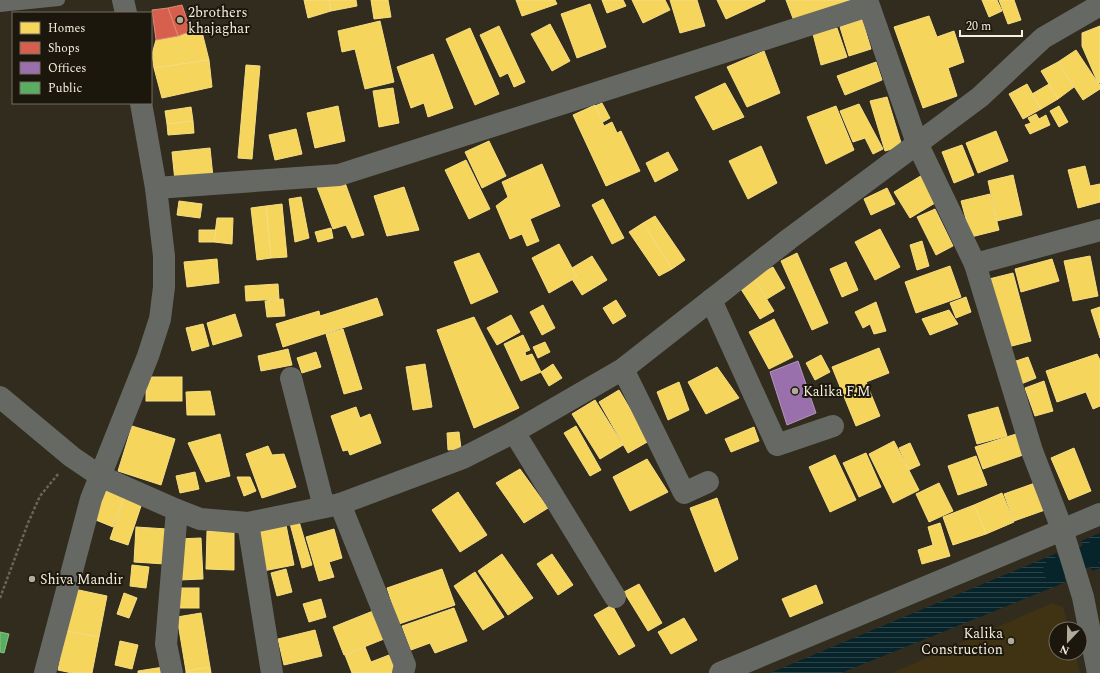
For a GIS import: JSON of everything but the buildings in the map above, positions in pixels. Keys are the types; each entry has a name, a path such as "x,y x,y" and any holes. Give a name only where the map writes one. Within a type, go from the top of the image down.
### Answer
{"street":[{"path":"124,0 126,12"},
{"path":"156,188 339,175 868,3 917,143 975,264 1032,450 1064,533 1083,597 1098,673"},
{"path":"0,397 72,457 100,476 200,519 248,523 332,506 463,458 514,432 623,369 789,239 980,97 1043,38 1100,5"},
{"path":"45,673 91,499 148,356 160,319 164,287 164,256 156,188 141,104"},
{"path":"975,264 1100,230"},
{"path":"711,300 777,445 833,426"},
{"path":"623,369 684,493 708,482"},
{"path":"291,378 332,506 405,665 403,673"},
{"path":"514,432 615,597"},
{"path":"172,673 166,644 177,510"},
{"path":"720,673 1064,533 1100,514"},
{"path":"248,523 272,673"}],"lane":[{"path":"0,6 53,0"}],"path":[{"path":"0,598 28,523 40,496 72,457"}],"shaded area":[{"name":"Kalika Construction","path":"1052,603 1063,607 1067,621 1048,621 1048,661 1077,661 1080,673 892,673"}],"water":[{"path":"1100,533 1100,568 1092,571 1081,541"},
{"path":"1057,553 1066,582 841,673 770,673"}],"waterway":[{"path":"1054,570 1100,550"}],"place":[{"name":"2brothers khajaghar","path":"180,20"},
{"name":"Kalika F.M","path":"795,391"},
{"name":"Shiva Mandir","path":"32,579"},
{"name":"Kalika Construction","path":"1011,641"}]}
